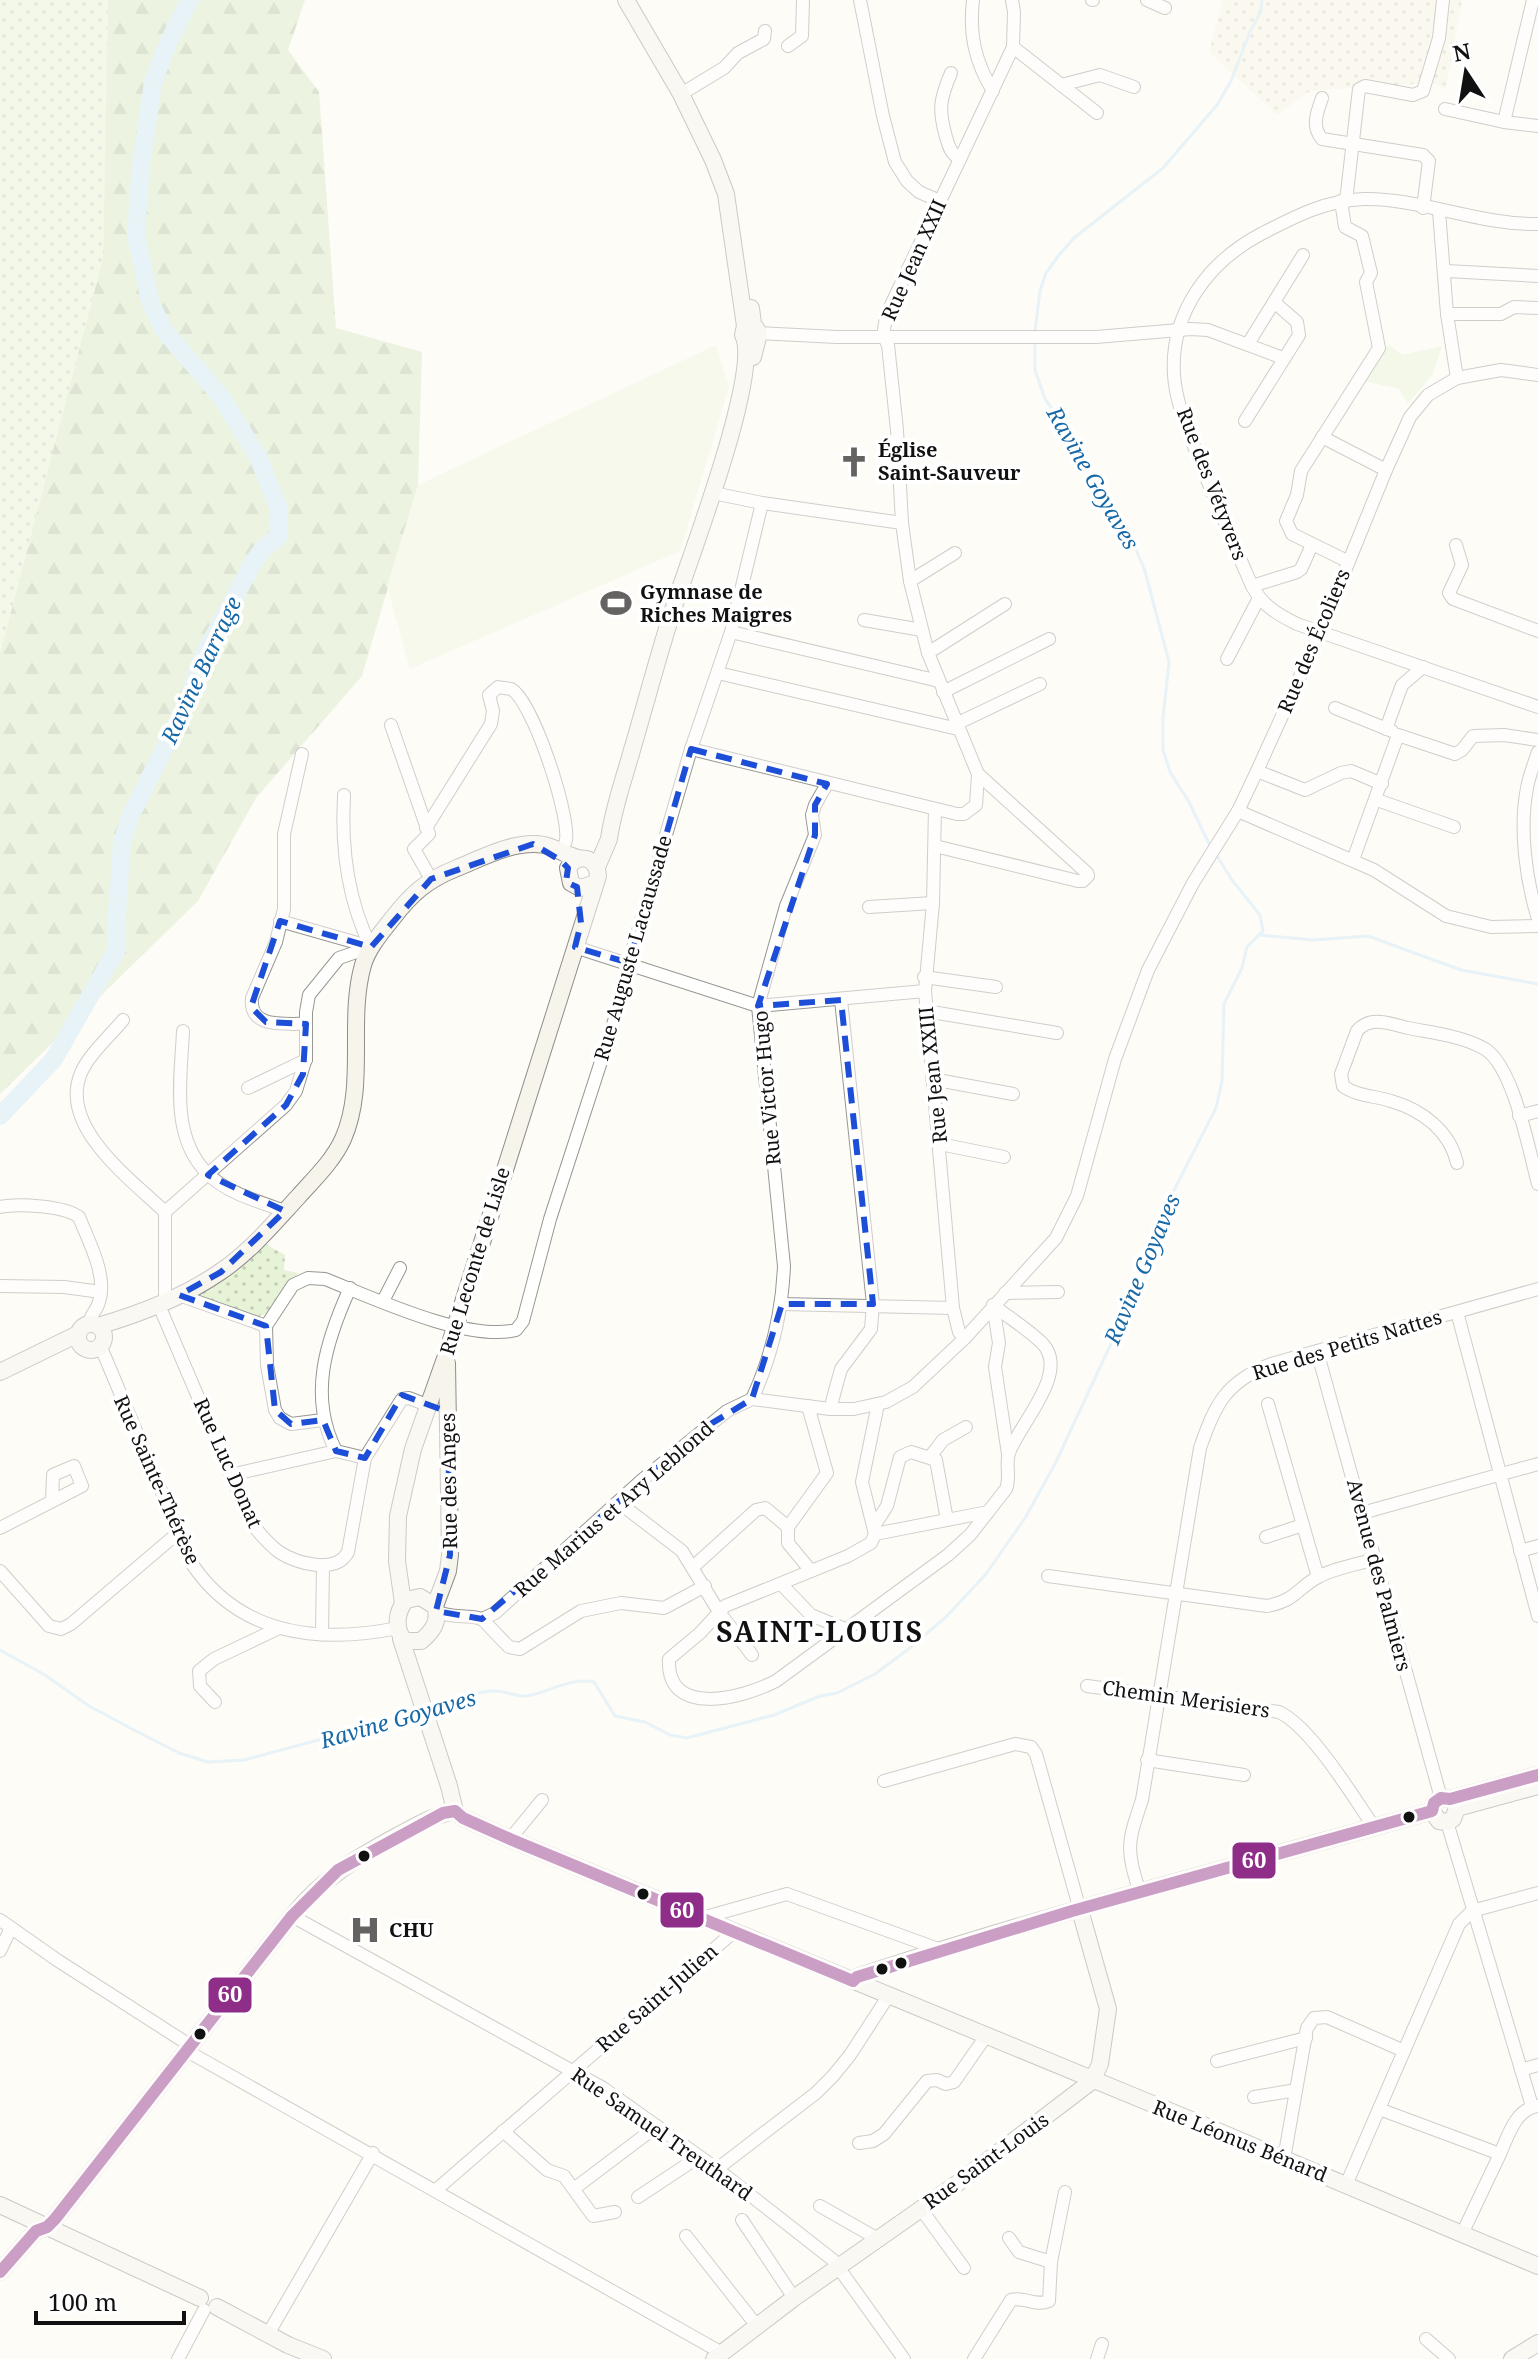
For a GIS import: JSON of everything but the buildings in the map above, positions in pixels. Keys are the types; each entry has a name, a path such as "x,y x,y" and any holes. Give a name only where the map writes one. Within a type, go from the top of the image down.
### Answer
{"main road":[{"path":"626,0 684,92"},
{"path":"585,886 568,878 609,839 671,615 713,493 739,404 752,333 731,193 719,158 634,0"},
{"path":"533,844 552,854 582,863"},
{"path":"0,1372 61,1345 93,1339 118,1321 221,1272 252,1245 324,1167 342,1141 350,1119 364,963 371,947 405,902 431,879 499,851 533,844 548,846 582,863"},
{"name":"Rue Leconte de Lisle","path":"403,1603 397,1561 398,1516 413,1449 447,1353 581,923 586,916 585,886 598,876 582,863"},
{"name":"Rue des Anges","path":"436,1609 450,1555 447,1353"},
{"path":"0,2272 36,2231 47,2227 292,1916 338,1870 435,1816 455,1811 421,1706 400,1633 398,1614 403,1603 420,1597 436,1609 437,1619 415,1654 412,1673"},
{"path":"400,1633 410,1642 426,1635"},
{"path":"1445,1808 1538,1775"},
{"path":"853,1981 857,1977 941,1950 1080,1910 1374,1827 1538,1786"},
{"name":"Rue Léonus Bénard","path":"455,1811 463,1818 510,1839 1538,2266"},
{"path":"1080,1910 1108,2009 1100,2064 1092,2081"},
{"name":"Rue Saint-Louis","path":"718,2356 1092,2081"},
{"path":"0,2205 267,2330 316,2358"},
{"path":"1512,2359 1538,2343"}],"street":[{"path":"788,46 802,36 803,0"},
{"path":"860,0 895,162 913,187 940,201"},
{"path":"973,0 971,28 975,53 983,76 993,91"},
{"name":"Rue Jean XXII","path":"935,846 1078,881 1086,879 1087,873 978,774 928,653 910,581 902,523 888,345 884,338 884,326 891,305 1013,47 1012,0"},
{"path":"1147,0 1165,8"},
{"path":"1347,561 1292,534 1286,521 1297,495 1301,471 1379,348 1366,282 1371,273 1362,236 1345,227 1343,201 1359,89 1413,95 1423,91 1439,38 1443,0"},
{"path":"1504,122 1533,0"},
{"path":"684,92 724,68 738,53 764,39 765,31"},
{"path":"1013,47 1097,113"},
{"path":"951,73 943,91 940,111 950,148 953,155 960,159"},
{"path":"1061,85 1100,75 1134,87"},
{"path":"1322,98 1315,120 1316,132 1322,139 1423,155 1429,161 1423,208"},
{"path":"1445,109 1538,126"},
{"name":"Rue des Vétyvers","path":"1538,224 1496,221 1367,199 1343,201 1304,213 1249,240 1203,279 1177,331 1174,375 1181,413 1252,586 1272,611 1297,624 1538,707"},
{"path":"1439,211 1447,314 1457,378"},
{"path":"1248,344 1303,255"},
{"path":"1446,271 1538,276"},
{"path":"1245,421 1299,335 1299,326 1274,302"},
{"path":"1447,314 1501,314 1514,307 1538,308"},
{"path":"752,333 884,338 1096,337 1208,330 1283,358"},
{"name":"Rue des Écoliers","path":"1005,1293 1056,1238 1077,1196 1115,1059 1148,970 1203,866 1238,811 1257,771 1321,630 1347,561 1410,417 1428,395 1457,378 1501,370 1538,375"},
{"path":"1322,437 1386,470"},
{"path":"713,493 902,523"},
{"name":"Rue Auguste Lacaussade","path":"266,1326 293,1285 300,1280 316,1277 454,1326 506,1332 516,1330 523,1321 550,1219 630,964 691,749 731,632 762,503"},
{"path":"1252,586 1297,572 1312,545"},
{"path":"1456,545 1462,565 1449,593 1453,599 1538,631"},
{"path":"910,581 955,553"},
{"path":"1227,659 1259,598"},
{"path":"928,653 1005,604"},
{"path":"864,620 922,630"},
{"path":"731,632 941,687 1049,639"},
{"path":"1353,860 1382,784 1402,685 1423,667"},
{"path":"718,673 957,726 1040,684"},
{"path":"426,828 491,724 493,711 489,695 498,687 509,688 532,719 546,752 565,825 566,841 561,852"},
{"path":"1335,708 1455,754 1473,736 1484,734 1538,740"},
{"path":"391,725 429,834 414,849 431,879"},
{"path":"691,749 957,814 971,811 978,798 978,774"},
{"path":"1538,752 1527,787 1524,818 1529,877 1538,919"},
{"path":"302,754 284,834 284,909 276,942 251,1007 258,1019 266,1022 306,1024"},
{"path":"1257,771 1305,790 1351,771 1382,784"},
{"name":"Rue Victor Hugo","path":"752,1399 771,1352 782,1304 784,1266 758,1006 786,906 815,835 812,815 815,805 827,784"},
{"path":"344,795 342,834 347,872 361,926 371,947"},
{"path":"1377,800 1454,827"},
{"name":"Rue Jean XXIII","path":"935,809 933,903 924,977 953,1308 959,1332 965,1338"},
{"path":"1238,811 1353,860 1446,916 1491,927 1538,926"},
{"path":"869,907 933,903"},
{"path":"280,921 371,947"},
{"path":"165,1212 286,1105 296,1091 306,1060 306,1003 309,995 331,966 349,953 371,947"},
{"path":"575,947 758,1006 925,991"},
{"path":"924,977 996,987"},
{"path":"830,1409 841,1369 872,1327 873,1304 841,1000"},
{"path":"926,1011 1057,1033"},
{"path":"123,1020 81,1073 78,1083 82,1115 86,1131 97,1148 165,1212 167,1299 266,1326 267,1365 275,1410 280,1418 291,1424 323,1420"},
{"path":"1457,1163 1449,1139 1441,1129 1393,1101 1343,1086 1341,1074 1361,1026 1367,1022 1385,1022 1467,1041 1487,1050 1501,1062 1538,1184"},
{"path":"183,1031 180,1109 184,1135 194,1157 208,1175 245,1196 285,1211"},
{"path":"248,1088 306,1060"},
{"path":"932,1079 1013,1094"},
{"path":"1519,1116 1538,1111"},
{"path":"940,1144 1004,1157"},
{"path":"0,1207 13,1205 66,1210 79,1217 98,1270 101,1292 99,1304 90,1317 93,1339"},
{"path":"383,1301 400,1268"},
{"path":"0,1286 64,1287 101,1292"},
{"path":"336,1451 323,1420 322,1372 331,1330 350,1288"},
{"name":"Rue des Petits Nattes","path":"1140,1893 1129,1843 1142,1800 1200,1448 1212,1413 1235,1382 1253,1371 1538,1289"},
{"path":"752,1399 830,1409 854,1409 878,1404 913,1387 965,1338 1005,1293 1058,1292"},
{"name":"Rue Luc Donat","path":"167,1299 230,1475 252,1524 280,1553 300,1562 323,1565 345,1559 365,1458"},
{"path":"782,1304 953,1308"},
{"path":"993,1305 1044,1344 1051,1364 1051,1375 1008,1454"},
{"path":"947,1520 936,1460 911,1452 900,1457 887,1506 871,1543 725,1606 700,1633 669,1659 672,1680 679,1691 688,1697 719,1698 760,1689 776,1681 948,1555 970,1535 1009,1482 995,1367 999,1343 993,1305"},
{"path":"1457,1312 1537,1609"},
{"name":"Rue Sainte-Thérèse","path":"93,1339 192,1564 208,1587 241,1612 277,1629 322,1634 400,1633"},
{"name":"Avenue des Palmiers","path":"1317,1351 1472,1911 1535,2106"},
{"path":"230,1475 336,1451 365,1458 402,1399 409,1398 427,1405"},
{"name":"Rue Marius et Ary Leblond","path":"426,1635 506,1604 704,1428 727,1411 752,1399"},
{"path":"875,1530 862,1482 878,1404"},
{"path":"1268,1404 1318,1577"},
{"path":"808,1406 827,1473 788,1527 788,1543 811,1571"},
{"path":"930,1457 943,1440 966,1427"},
{"path":"1362,1513 1538,1464"},
{"path":"0,1528 52,1501"},
{"path":"618,1502 678,1547 719,1612 752,1655"},
{"path":"693,1567 760,1508 770,1510 788,1527"},
{"path":"875,1530 988,1512"},
{"path":"1266,1537 1303,1525"},
{"path":"0,1571 49,1626 61,1629 71,1624 179,1532"},
{"path":"1520,1551 1538,1546"},
{"path":"1048,1576 1267,1606 1296,1596 1318,1577 1375,1559"},
{"path":"322,1634 323,1565"},
{"path":"781,1584 811,1615 845,1629"},
{"path":"436,1609 452,1616 477,1617 509,1647 520,1649 581,1611 621,1603 664,1608 705,1586"},
{"path":"215,1702 200,1686 199,1671 214,1659 277,1629"},
{"name":"Chemin Merisiers","path":"1087,1686 1279,1712 1289,1717 1313,1743 1374,1827"},
{"path":"884,1781 1015,1744 1031,1747 1036,1754 1080,1910"},
{"path":"1147,1760 1244,1775"},
{"path":"510,1839 542,1800"},
{"path":"1346,2185 1459,1924 1472,1911 1538,1893"},
{"path":"701,1918 787,1894 941,1950"},
{"name":"Rue Samuel Treuthard","path":"292,1916 603,2088 717,2169 779,2216 839,2268 904,2359"},
{"path":"0,1951 6,1924 189,2048 718,2356"},
{"name":"Rue Saint-Julien","path":"436,2190 729,1936 731,1931"},
{"path":"717,2169 816,2093 833,2076 889,1995"},
{"path":"1284,2159 1309,2023 1314,2018 1327,2017 1404,2051"},
{"path":"859,2143 873,2141 884,2134 927,2081 937,2080 948,2085 954,2082 986,2036"},
{"path":"1217,2061 1306,2038"},
{"path":"1521,2070 1538,2065"},
{"path":"1254,2097 1296,2090"},
{"path":"1462,2234 1517,2118 1535,2106"},
{"path":"1379,2109 1500,2154"},
{"path":"575,2188 657,2126"},
{"path":"503,2131 547,2170 564,2176 593,2216 615,2212"},
{"path":"267,2330 373,2153"},
{"path":"638,2197 697,2156"},
{"path":"974,2359 1011,2300 1018,2298 1039,2304 1049,2301 1051,2262 1065,2192"},
{"path":"820,2206 878,2239"},
{"path":"921,2209 964,2268"},
{"path":"742,2220 794,2298"},
{"path":"686,2236 757,2326"},
{"path":"1009,2238 1019,2252 1051,2262"},
{"path":"178,2359 213,2307"},
{"path":"1426,2339 1449,2359"},
{"path":"1097,2359 1102,2344"}],"highlighted area":[{"path":"691,749 827,784 815,805 815,835 758,1006 841,1000 873,1304 782,1304 752,1399 704,1428 482,1619 436,1611 450,1555 448,1412 402,1395 365,1458 336,1451 323,1420 291,1424 275,1410 266,1326 179,1295 221,1272 285,1211 208,1175 286,1105 303,1074 306,1024 266,1022 251,1007 280,921 371,947 431,879 533,844 560,860 568,868 566,882 577,887 581,923 575,947 629,963"}],"shaded area":[{"path":"1223,0 1462,0 1446,89 1431,83 1310,91 1277,115 1209,52"}],"green space":[{"path":"0,0 108,0 103,258 0,654"},
{"path":"108,0 305,0 288,50 319,92 336,328 422,352 418,485 362,676 256,798 198,901 0,1094 0,654 103,258"},
{"path":"716,345 729,387 680,551 410,669 387,586 418,485"},
{"path":"1390,346 1403,355 1442,346 1433,374 1408,403 1399,389 1364,381 1383,348"},
{"path":"264,1243 285,1255 284,1270 298,1273 272,1312 255,1317 192,1294"}],"waterway":[{"name":"Ravine Barrage","path":"0,1116 54,1059 117,949 122,842 131,815 187,703 202,658 254,561 278,537 279,509 258,457 222,398 163,329 150,301 136,235 141,165 153,83 168,43 190,0"},
{"name":"Ravine Goyaves","path":"1035,331 1040,291 1046,273 1074,238 1163,168 1217,105 1231,81 1261,11 1262,0"},
{"name":"Ravine Goyaves","path":"1035,339 1035,370 1045,399 1074,439 1093,482 1135,547 1145,571 1169,662 1163,750 1170,772 1189,802 1210,846"},
{"name":"Ravine Goyaves","path":"431,1713 487,1691 527,1696 585,1681 594,1682 615,1716 645,1722 670,1735 687,1738 774,1715 820,1696 837,1693 875,1674 946,1617 986,1574 1025,1518 1055,1464 1116,1333 1170,1198 1216,1108 1222,1081 1224,1004 1242,968 1247,947 1263,931 1260,915 1217,856"},
{"path":"1260,935 1313,940 1368,936 1461,970 1538,984"},
{"name":"Ravine Goyaves","path":"0,1650 45,1675 89,1706 179,1753 208,1762 244,1760 419,1715"}],"transit line":[{"name":"60","path":"0,2272 36,2231 47,2227 55,2219 292,1916 338,1870 443,1813 455,1811 463,1818 510,1839 853,1981 857,1977 1072,1911 1432,1811 1434,1803 1441,1798 1450,1799 1538,1775"}],"place":[{"name":"Église Saint-Sauveur","path":"854,462"},
{"name":"Gymnase de Riches Maigres","path":"616,603"},
{"name":"CHU","path":"365,1930"}],"district":[{"name":"SAINT-LOUIS","path":"820,1632"}]}
